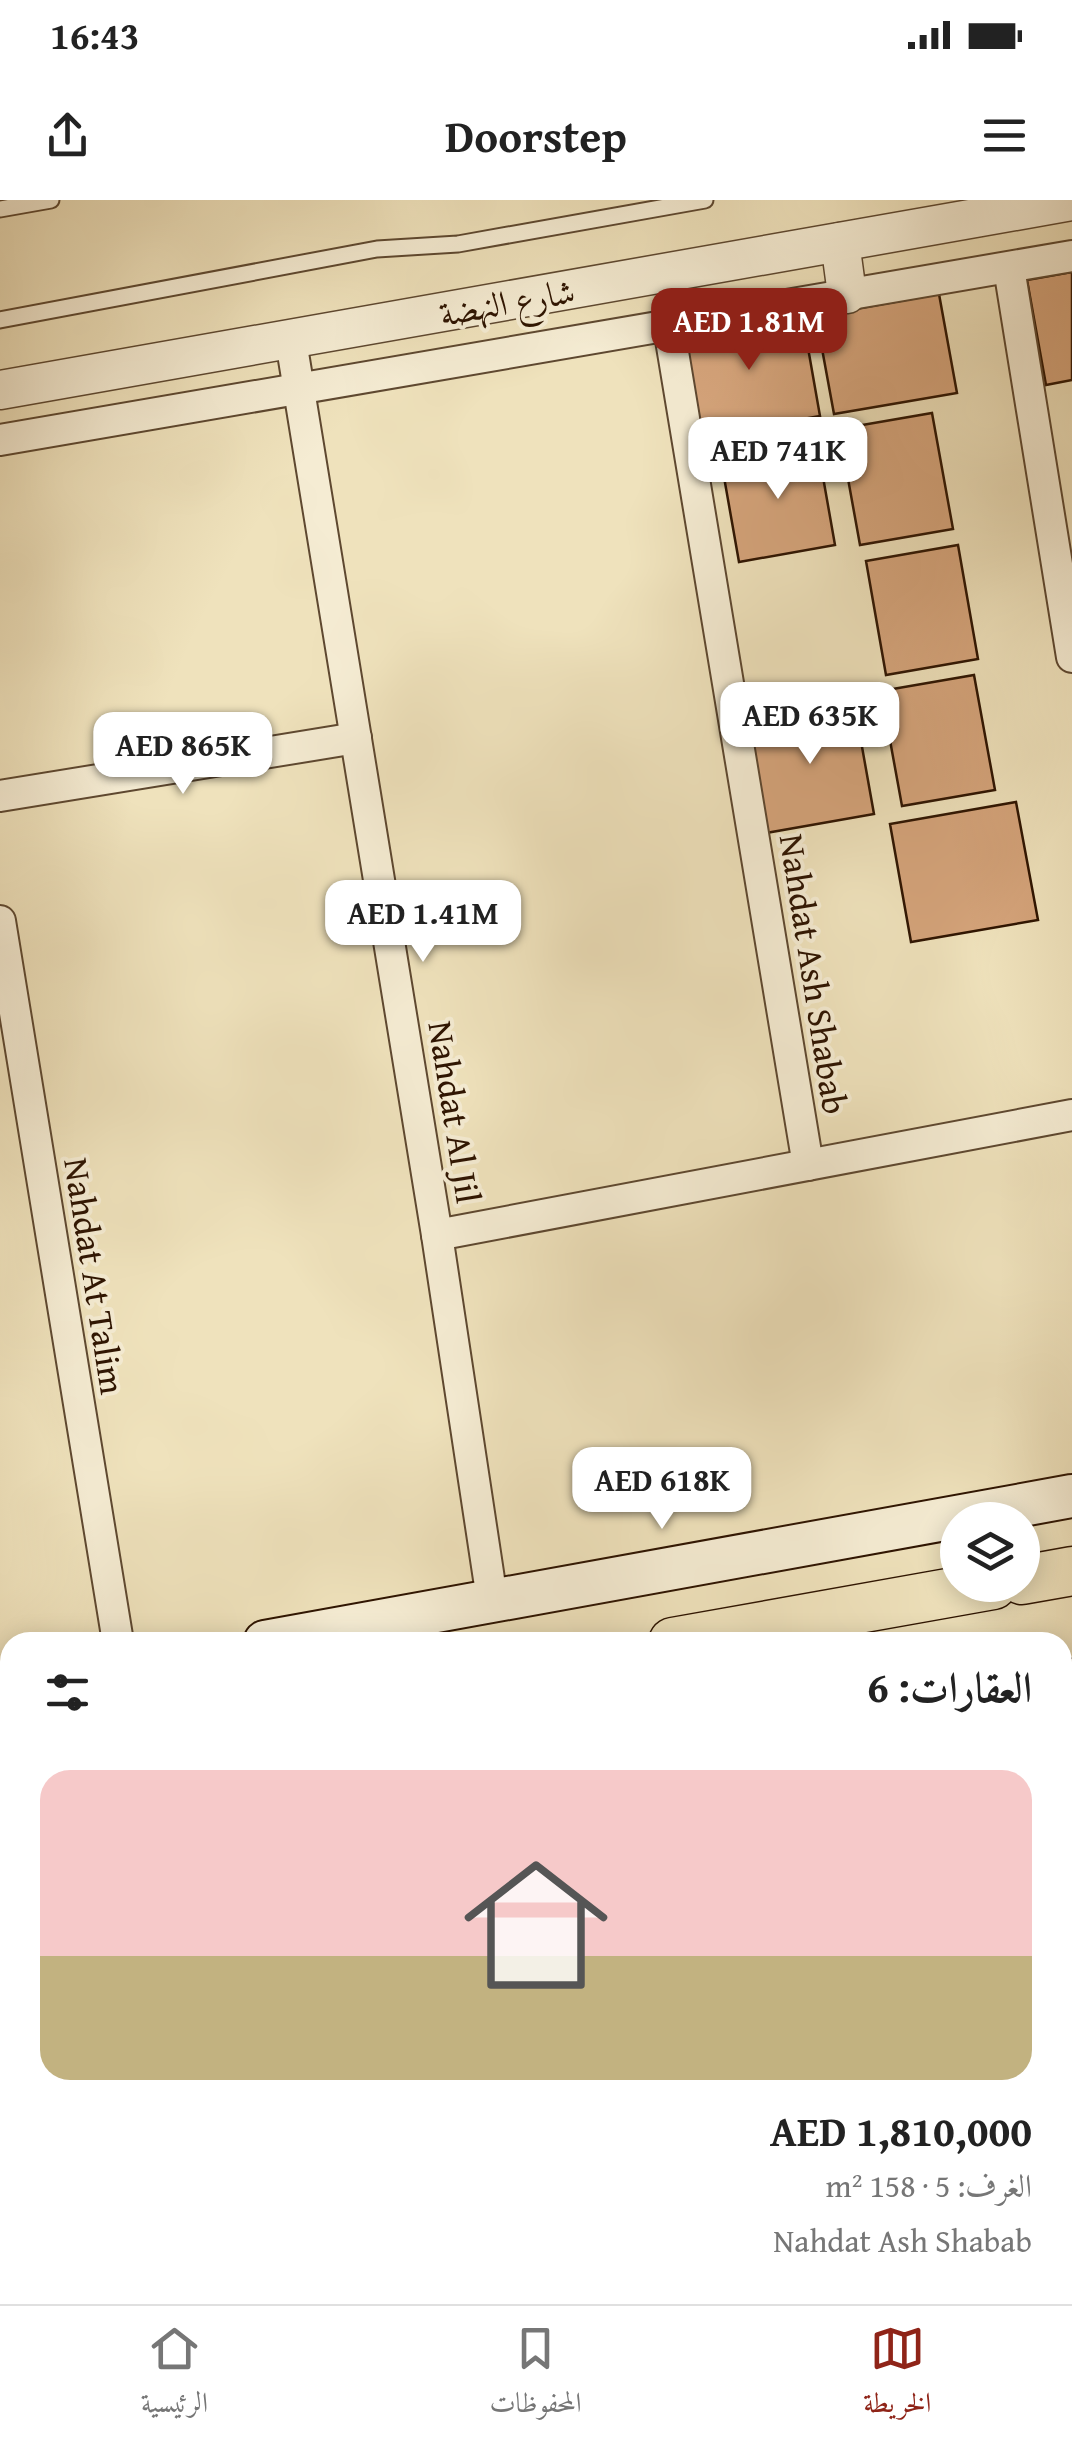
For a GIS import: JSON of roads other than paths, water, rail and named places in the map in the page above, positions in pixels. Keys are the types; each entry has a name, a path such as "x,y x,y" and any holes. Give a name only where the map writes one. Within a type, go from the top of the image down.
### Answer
{"main road":[{"path":"319,1632 1072,1496"},
{"path":"1040,1577 1072,1571"},
{"path":"729,1632 940,1595"}],"street":[{"name":"شارع النهضة","path":"0,390 1072,201"},
{"path":"840,242 847,294"},
{"path":"0,440 668,322 1072,256"},
{"path":"1009,268 1072,657"},
{"name":"Nahdat Ash Shabab","path":"668,322 808,1165"},
{"name":"Nahdat Al Jil","path":"290,341 437,1235 492,1600"},
{"path":"0,796 356,738"},
{"name":"Nahdat At Talim","path":"0,920 116,1632"},
{"path":"437,1235 1072,1115"}],"lane":[{"path":"0,209 51,200"},
{"path":"0,320 377,248 458,244 705,200"}]}
